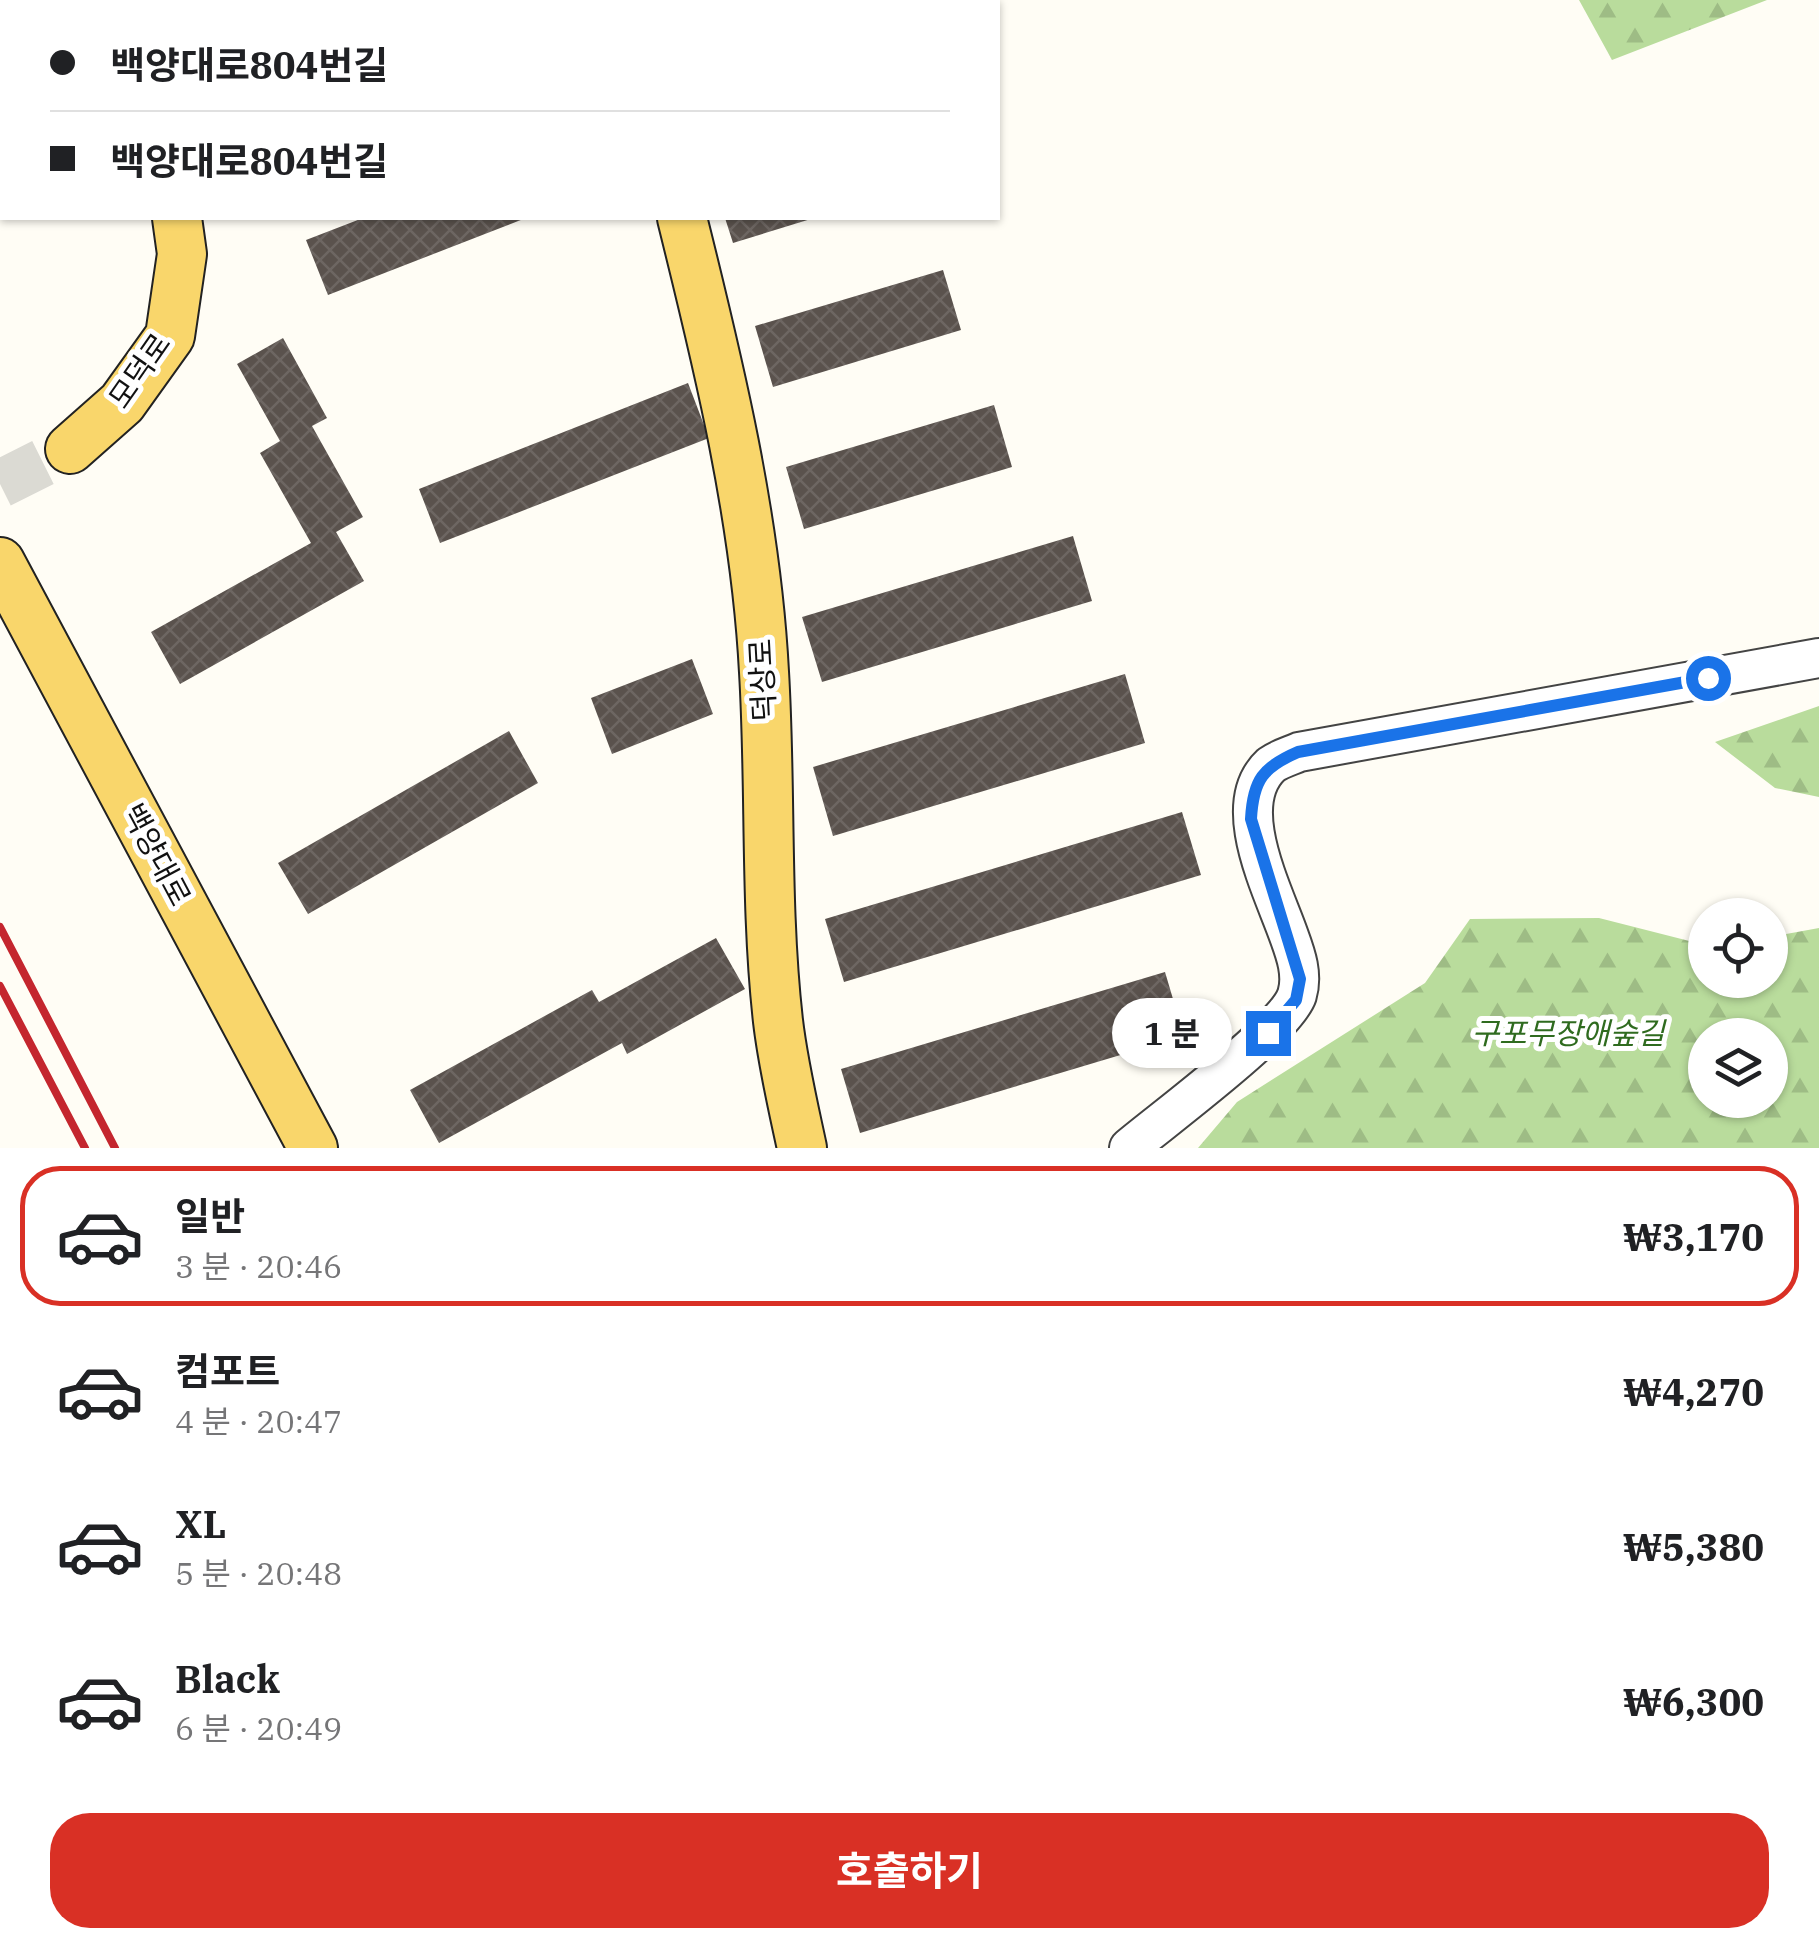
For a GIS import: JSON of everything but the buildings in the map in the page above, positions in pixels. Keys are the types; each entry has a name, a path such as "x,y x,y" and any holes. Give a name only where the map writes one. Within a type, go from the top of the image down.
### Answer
{"main road":[{"name":"모덕로","path":"70,449 122,404 170,336 182,254 177,220"},
{"name":"덕상로","path":"682,220 744,501 756,581 764,673 778,1021 802,1148"},
{"name":"백양대로","path":"0,562 313,1148"}],"street":[{"path":"1129,1148 1268,1033 1296,1000 1300,979 1294,950 1251,819 1252,794 1274,762 1298,752 1819,658"}],"green space":[{"path":"1579,0 1767,0 1612,60"},
{"path":"1819,706 1819,797 1775,788 1715,742"},
{"name":"구포무장애숲길","path":"1599,918 1688,941 1688,998 1788,998 1788,934 1819,928 1819,1148 1198,1148 1237,1102 1425,983 1470,919"}],"tunnel":[{"path":"0,484 70,449"}],"railway":[{"path":"0,927 115,1148"},
{"path":"0,986 85,1148"}],"route":[{"path":"1268,1033 1296,1000 1300,979 1251,819 1252,794 1274,762 1298,752 1708,678"}]}
